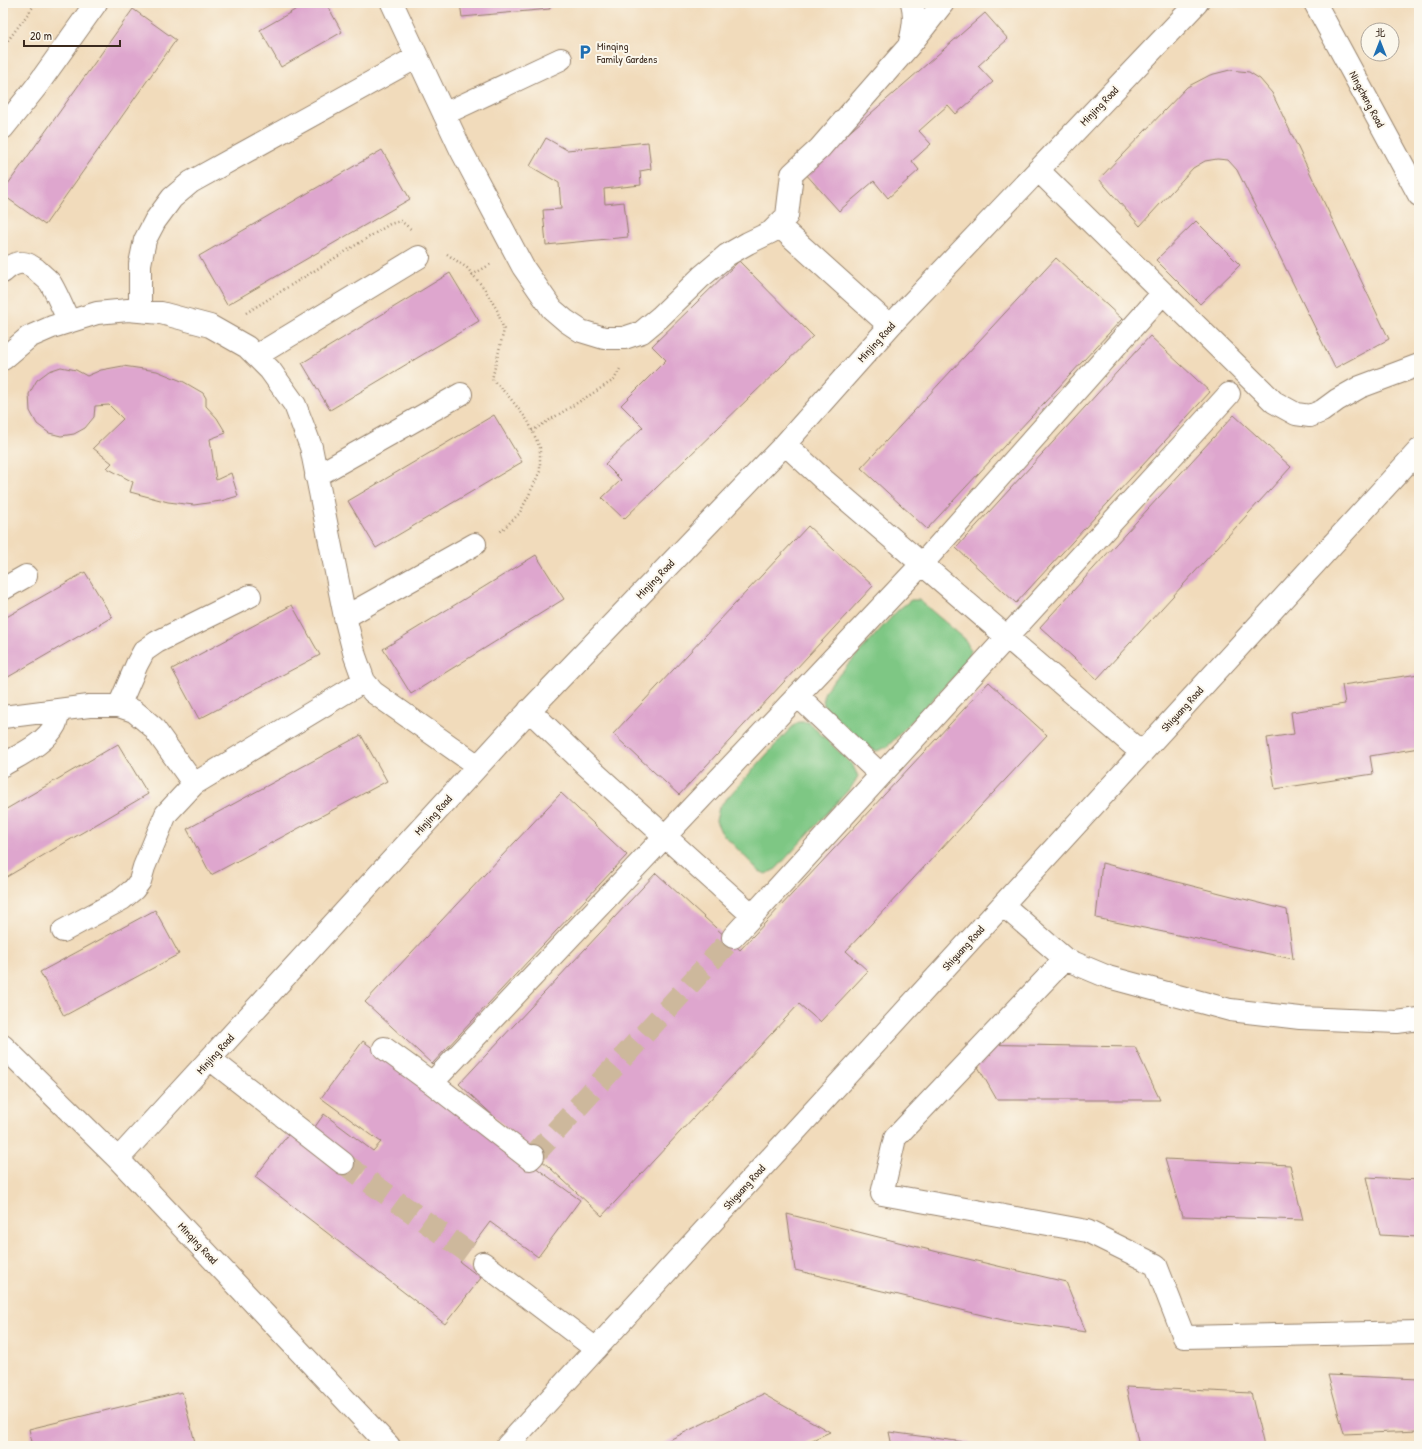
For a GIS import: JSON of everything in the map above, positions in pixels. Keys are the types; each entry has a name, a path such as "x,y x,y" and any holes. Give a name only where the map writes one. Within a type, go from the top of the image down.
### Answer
{"street":[{"path":"3,128 36,87 96,3"},
{"path":"392,3 460,150 523,267 552,309 581,331 604,338 624,338 642,332 727,255 771,232 787,216 792,174 820,148 909,46 943,3"},
{"path":"909,46 913,31 914,18 912,3"},
{"name":"Minjing Road","path":"118,1159 529,710 785,444 890,326 1197,3"},
{"name":"Ningcheng Road","path":"1316,3 1419,195"},
{"path":"140,311 140,264 145,240 155,221 172,198 191,182 417,57"},
{"path":"444,114 560,59"},
{"path":"1038,170 1274,402 1296,414 1310,416 1322,411 1337,400 1360,387 1419,365"},
{"path":"778,225 890,326"},
{"path":"256,356 419,257"},
{"path":"3,272 9,266 18,263 26,263 37,270 51,283 69,322"},
{"path":"432,1083 922,564 1163,293"},
{"path":"3,359 29,337 98,313 128,310 161,313 210,326 247,347 270,370 295,405 311,447 345,617 355,656 364,681 373,692 478,766"},
{"path":"316,476 461,394"},
{"path":"733,936 1229,394"},
{"path":"785,444 824,480 1142,753"},
{"name":"Shiguang Road","path":"507,1446 1419,450"},
{"path":"345,617 475,544"},
{"path":"3,590 26,576"},
{"path":"119,706 144,651 157,642 250,596"},
{"path":"63,931 122,899 134,889 140,881 146,861 166,814 194,784 364,681"},
{"path":"798,696 881,775"},
{"path":"3,717 89,706 119,706 134,711 153,727 194,784"},
{"path":"3,765 34,747 47,735 55,725 60,710"},
{"path":"529,710 585,764 752,915"},
{"path":"1003,905 1065,959 1108,977 1230,1010 1300,1018 1397,1022 1419,1019"},
{"path":"1065,959 895,1138 882,1194 1088,1231 1156,1265 1184,1336 1419,1332"},
{"name":"Minqing Road","path":"3,1046 118,1159 388,1446"},
{"path":"384,1048 530,1159 533,1156"},
{"path":"210,1059 343,1163"},
{"path":"483,1263 596,1349"}],"path":[{"path":"3,10 8,3"},
{"path":"3,47 36,3"},
{"path":"218,331 390,224 401,221 418,234"},
{"path":"442,251 467,268 484,288 497,310 504,330 492,378 528,421 540,448 540,471 518,514 497,534 475,544"},
{"path":"532,431 614,380 621,368 624,338"}],"green space":[{"path":"911,600 919,600 965,639 971,651 966,664 887,747 877,751 868,747 824,707 823,697 826,689 898,610"},
{"path":"798,722 808,722 852,764 858,776 853,785 776,869 766,874 759,871 721,832 716,821 719,807"}],"building":[{"path":"307,3 326,3 342,32 281,67 260,30"},
{"path":"460,3 549,3 550,9 462,17"},
{"path":"133,9 176,40 45,225 3,195 3,191"},
{"path":"985,13 1008,39 978,66 993,82 956,114 948,105 919,131 931,144 912,161 919,170 888,198 874,181 839,211 804,172"},
{"path":"1230,70 1249,72 1260,79 1272,93 1389,339 1335,368 1237,170 1228,160 1217,159 1205,161 1193,168 1140,226 1099,179 1187,87 1210,75"},
{"path":"546,138 567,150 648,142 651,169 640,171 641,185 604,189 605,204 624,202 628,237 546,245 543,210 561,209 559,183 530,166"},
{"path":"382,150 410,199 227,305 199,256"},
{"path":"1196,221 1240,265 1200,304 1156,260"},
{"path":"1056,258 1122,319 927,529 861,468"},
{"path":"739,261 813,336 624,519 602,498 621,480 605,464 643,427 621,405 666,360 652,346"},
{"path":"450,273 479,321 330,410 302,363"},
{"path":"1150,336 1210,392 1016,603 956,548"},
{"path":"123,366 157,371 184,382 203,393 206,398 206,406 217,418 226,433 210,439 216,480 231,473 238,496 221,501 194,505 168,502 130,492 133,482 107,468 112,463 93,448 123,419 109,405 95,406 94,417 85,428 74,434 61,436 49,433 37,424 30,411 29,394 37,380 49,371 61,367 76,370 87,376 101,370"},
{"path":"494,415 522,462 376,548 348,501"},
{"path":"1234,415 1291,467 1097,679 1040,627"},
{"path":"808,526 873,586 679,795 613,734"},
{"path":"536,555 564,599 411,694 383,649"},
{"path":"85,572 112,617 3,680 3,619"},
{"path":"292,605 320,655 199,719 172,669"},
{"path":"1419,674 1419,748 1370,756 1373,774 1275,789 1267,738 1294,734 1291,712 1345,704 1342,685"},
{"path":"989,682 1047,735 846,951 868,971 820,1022 799,1004 602,1216 459,1084 656,873 740,950"},
{"path":"361,735 387,781 211,875 187,829"},
{"path":"118,744 148,794 3,879 3,811"},
{"path":"561,793 627,855 432,1064 365,1002"},
{"path":"1102,863 1287,910 1293,959 1096,918"},
{"path":"155,910 179,954 64,1016 40,972"},
{"path":"363,1041 580,1200 538,1257 490,1222 460,1262 481,1278 445,1324 255,1177 291,1131 354,1180 362,1168 312,1131 324,1114 373,1151 381,1142 321,1098"},
{"path":"965,1044 1135,1047 1160,1100 997,1100"},
{"path":"1165,1159 1290,1165 1303,1220 1182,1216"},
{"path":"1367,1177 1419,1180 1419,1237 1380,1235"},
{"path":"787,1214 1066,1282 1086,1332 1007,1321 795,1270"},
{"path":"1328,1375 1419,1379 1419,1431 1344,1434"},
{"path":"1126,1387 1251,1393 1264,1446 1139,1446"},
{"path":"182,1392 196,1446 33,1446 29,1429"},
{"path":"763,1394 830,1432 799,1446 657,1446"},
{"path":"889,1432 986,1445 986,1446 892,1446"}],"tunnel":[{"path":"533,1156 733,937"},
{"path":"343,1163 483,1263"}],"place":[{"name":"Minqing Family Gardens","path":"585,52"}]}
